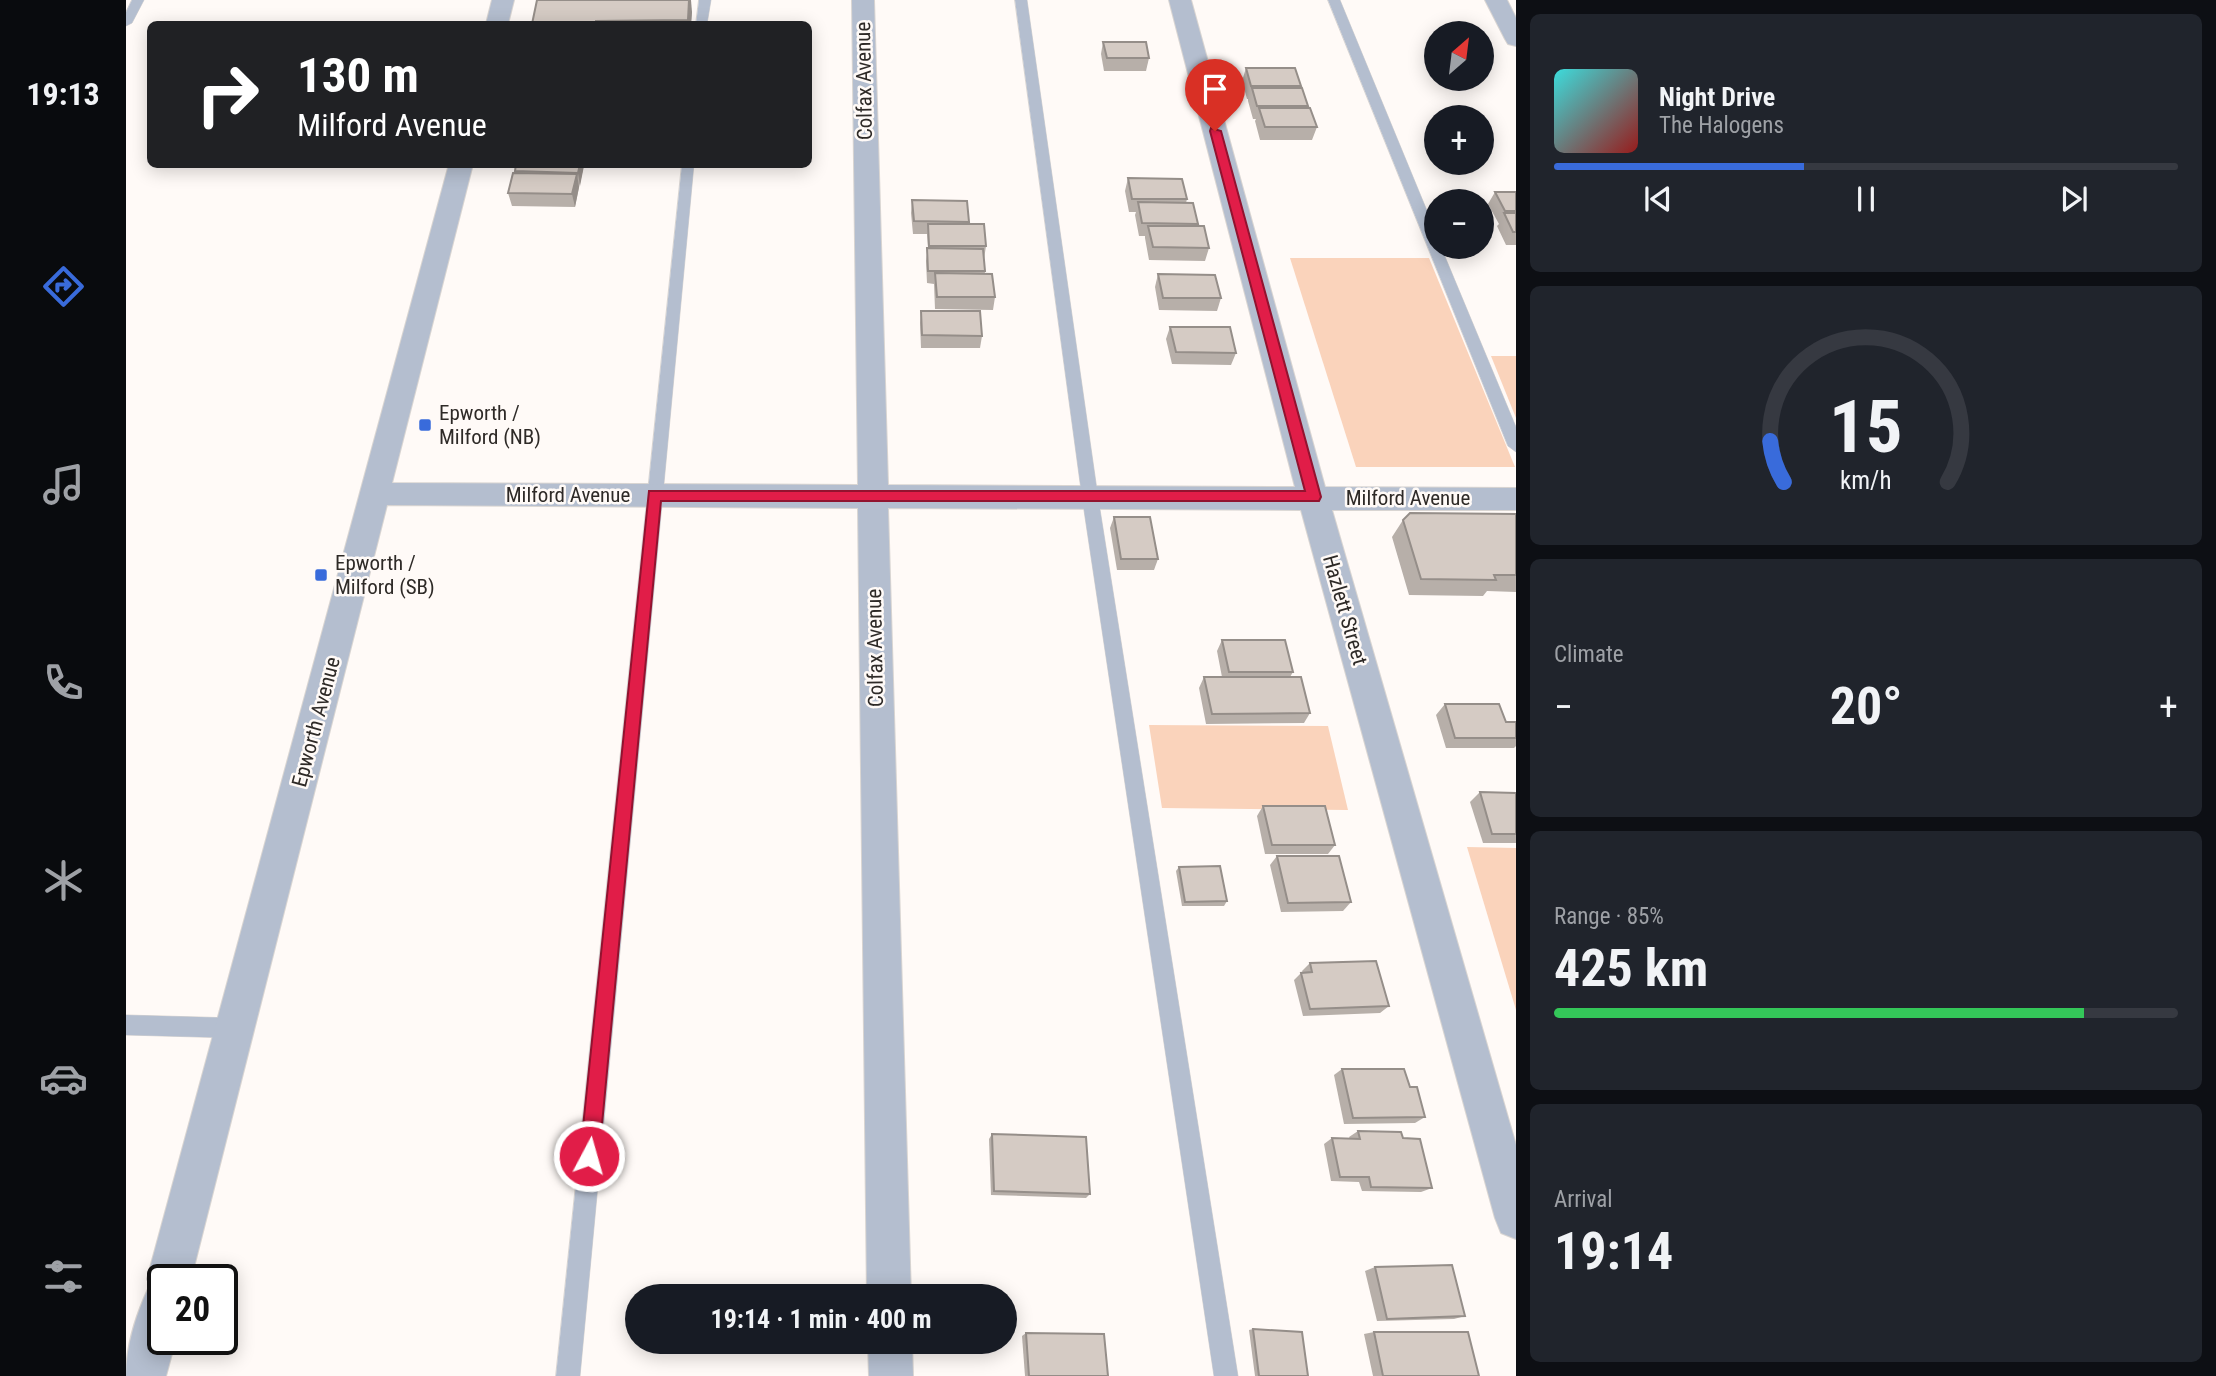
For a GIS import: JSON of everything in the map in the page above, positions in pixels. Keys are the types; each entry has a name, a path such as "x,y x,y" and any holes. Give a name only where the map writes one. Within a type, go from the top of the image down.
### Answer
{"street":[{"path":"498,21 503,0"},
{"name":"Colfax Avenue","path":"863,0 889,1284"},
{"name":"Hazlett Street","path":"1180,0 1314,497 1516,1218"},
{"path":"1496,0 1516,39"},
{"name":"Epworth Avenue","path":"173,1264 460,168"},
{"name":"Milford Avenue","path":"376,494 1516,499"},
{"path":"890,1354 891,1376"},
{"path":"144,1376 150,1355"}],"lane":[{"path":"126,23 138,0"},
{"path":"702,21 705,0"},
{"path":"1021,0 1090,497 1226,1376"},
{"path":"1334,0 1516,446"},
{"path":"568,1376 688,168"},
{"path":"126,1025 235,1028"}],"shaded area":[{"path":"1290,258 1429,259 1515,467 1356,467"},
{"path":"1491,356 1516,356 1516,418"},
{"path":"1149,725 1328,726 1348,810 1162,808"},
{"path":"1467,847 1516,848 1516,1010"}],"building":[{"path":"537,0 689,0 688,20 533,21"},
{"path":"1103,42 1146,42 1149,58 1107,58"},
{"path":"1246,68 1295,68 1301,86 1251,86"},
{"path":"1252,88 1302,88 1308,106 1257,106"},
{"path":"1259,108 1310,108 1317,127 1265,127"},
{"path":"515,168 579,168 578,173 515,171"},
{"path":"513,173 577,174 572,194 508,193"},
{"path":"1128,178 1182,179 1187,199 1132,199"},
{"path":"1495,192 1516,192 1516,211 1505,211"},
{"path":"912,200 967,201 969,222 914,221"},
{"path":"1138,202 1193,203 1198,224 1142,223"},
{"path":"1504,213 1516,213 1516,232 1513,232"},
{"path":"928,224 984,224 986,246 929,246"},
{"path":"1148,226 1204,226 1209,248 1153,247"},
{"path":"927,248 983,249 985,271 928,271"},
{"path":"935,273 992,274 995,297 937,297"},
{"path":"1158,274 1215,275 1221,298 1163,298"},
{"path":"921,311 980,311 982,336 922,335"},
{"path":"1170,327 1230,327 1236,353 1176,352"},
{"path":"1410,513 1516,514 1516,575 1494,575 1496,580 1421,579 1403,520"},
{"path":"1114,517 1150,517 1158,559 1121,559"},
{"path":"1222,640 1285,640 1293,672 1229,672"},
{"path":"1204,677 1301,677 1310,713 1212,714"},
{"path":"1445,704 1499,704 1506,722 1516,722 1516,738 1455,738"},
{"path":"1480,792 1516,793 1516,834 1492,834"},
{"path":"1263,806 1325,806 1335,845 1272,845"},
{"path":"1277,856 1339,856 1351,902 1288,903"},
{"path":"1220,866 1227,901 1185,902 1179,867"},
{"path":"1376,961 1389,1006 1310,1009 1301,973 1312,972 1310,963"},
{"path":"1342,1069 1404,1069 1410,1087 1417,1087 1425,1117 1353,1118"},
{"path":"1358,1131 1401,1132 1403,1138 1420,1139 1432,1188 1371,1187 1369,1177 1340,1177 1332,1138 1360,1139"},
{"path":"992,1134 1086,1137 1090,1194 994,1191"},
{"path":"1452,1265 1465,1316 1387,1319 1375,1267"},
{"path":"1253,1329 1302,1332 1308,1376 1259,1376"},
{"path":"1374,1332 1468,1332 1479,1376 1383,1376"},
{"path":"1026,1333 1104,1334 1108,1376 1029,1376"}],"place":[{"name":"Epworth / Milford (NB)","path":"425,425"},
{"name":"Epworth / Milford (SB)","path":"321,575"}],"route":[{"path":"589,1156 654,495 1314,497 1215,131"}]}
